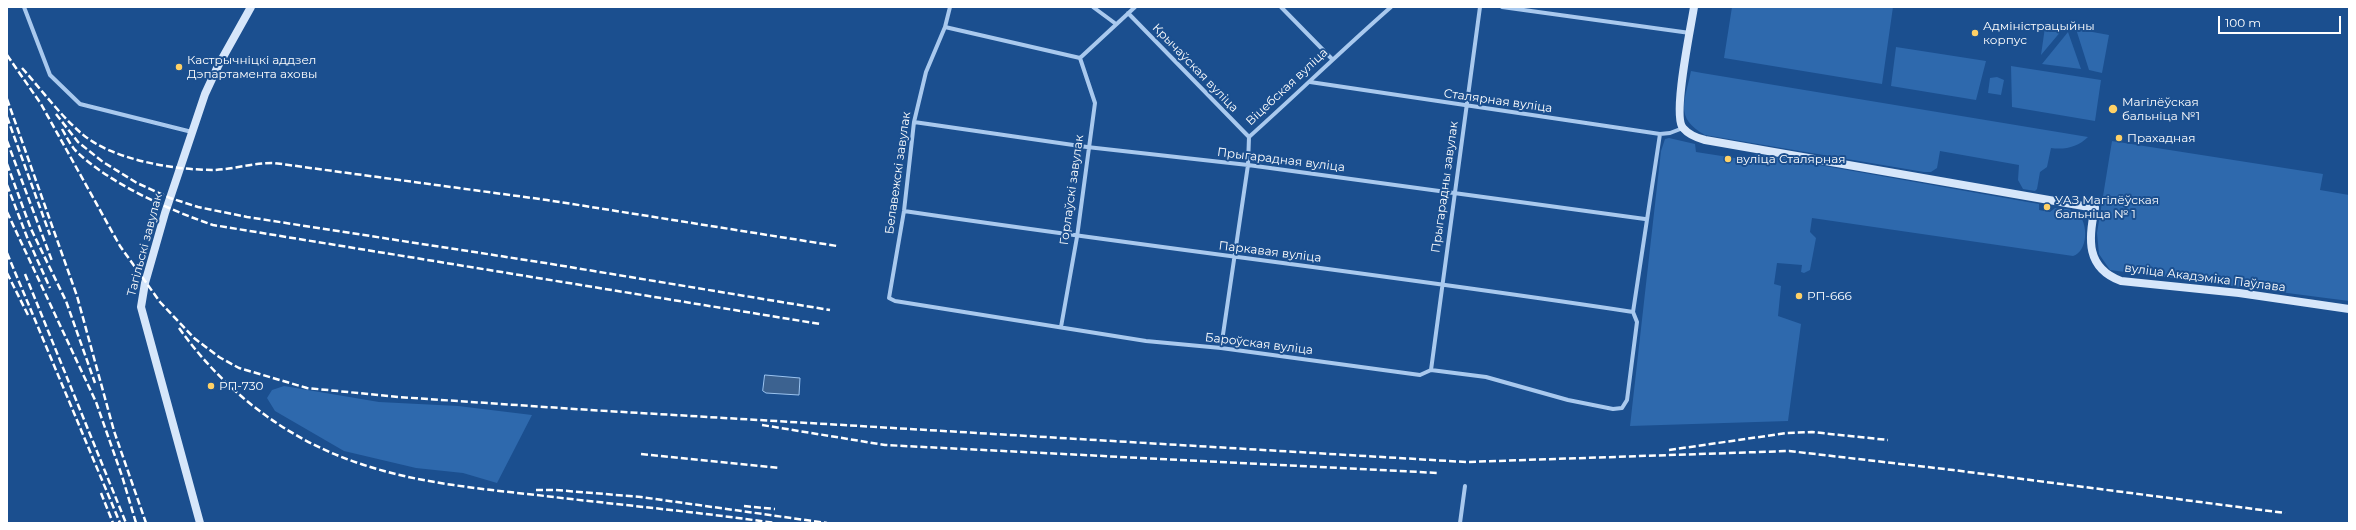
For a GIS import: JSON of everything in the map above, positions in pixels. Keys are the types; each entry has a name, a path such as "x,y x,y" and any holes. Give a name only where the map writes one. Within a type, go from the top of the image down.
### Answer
{"main road":[{"name":"Тагільскі завулак","path":"200,523 141,307 145,283 165,213 192,132 218,66 251,7"},
{"path":"1682,128 1678,111 1694,7"},
{"name":"вуліца Акадэміка Паўлава","path":"1682,128 1692,135 1705,140 2095,208 2091,227 2092,253 2100,268 2110,277 2121,281 2239,293 2349,309"}],"street":[{"path":"24,7 50,75 80,104 192,132"},
{"name":"Белавежскі завулак","path":"889,298 904,211 914,122 926,72 945,27 950,7"},
{"path":"1093,7 1116,24"},
{"path":"945,27 1080,58 1135,7"},
{"path":"1281,7 1332,59"},
{"name":"Віцебская вуліца","path":"1221,348 1248,165 1249,137 1310,82 1332,59 1392,7"},
{"name":"Прыгарадны завулак","path":"1431,370 1480,7"},
{"path":"1502,7 1690,33"},
{"name":"Крычаўская вуліца","path":"1128,13 1249,137"},
{"name":"Горлаўскі завулак","path":"1061,327 1077,237 1087,148 1095,103 1080,58"},
{"name":"Сталярная вуліца","path":"1310,82 1660,134 1670,133 1682,128"},
{"name":"Прыгарадная вуліца","path":"914,122 1087,148 1248,165 1645,219"},
{"path":"1633,312 1645,219 1660,134"},
{"name":"Паркавая вуліца","path":"904,211 1077,237 1442,283 1633,312"},
{"name":"Бароўская вуліца","path":"889,298 1146,341 1221,348 1420,375 1431,370 1486,377 1568,400 1613,409 1622,408 1627,400 1637,322 1633,312"},
{"path":"1460,523 1465,486"}],"shaded area":[{"path":"1732,7 1893,7 1882,84 1724,58"},
{"path":"2045,27 2062,30 2041,55"},
{"path":"2076,29 2109,35 2102,73 2089,70"},
{"path":"2068,32 2081,69 2042,64"},
{"path":"1896,47 1986,61 1976,100 1891,86"},
{"path":"2011,66 2101,80 2095,121 2012,107"},
{"path":"1691,71 2088,137 2071,147 2061,149 2051,148 2047,167 2040,172 2037,189 2035,191 2023,189 2018,180 2019,165 1940,151 1937,168 1931,172 1924,172 1705,135 1695,129 1685,115 1685,100"},
{"path":"1997,77 2004,80 2001,95 1988,93 1990,78"},
{"path":"1669,138 1695,144 1696,152 1741,159 1757,154 2039,204 2039,210 2050,212 2055,208 2069,209 2075,211 2084,223 2084,243 2082,249 2073,256 1812,218 1810,232 1816,238 1810,270 1804,273 1801,272 1802,265 1777,263 1774,284 1781,286 1778,316 1801,324 1788,421 1630,426 1661,151 1665,139"},
{"path":"2112,141 2323,174 2320,190 2349,195 2349,301 2110,270 2099,254 2097,233"},
{"path":"765,375 800,378 799,395 766,393 763,391"},
{"path":"284,386 379,402 458,406 532,415 497,483 463,473 416,468 344,451 275,411 267,398 272,390"}],"railway":[{"path":"7,55 41,104 120,246 160,302 194,338 219,357 239,368 307,388 398,397 590,410 1466,462 1789,451 1953,470 2285,513"},
{"path":"22,68 58,110 81,133 109,150 144,162 198,170 214,170 274,163 547,200 837,246"},
{"path":"7,99 77,296 114,431 146,523"},
{"path":"56,114 78,142 103,162 137,183 170,198 198,207 247,217 539,262 830,310"},
{"path":"7,117 50,235"},
{"path":"62,129 75,150 104,174 140,194 178,212 213,225 820,324"},
{"path":"7,141 52,261"},
{"path":"7,164 31,229 66,301 95,383"},
{"path":"7,185 27,237 50,288"},
{"path":"7,212 96,402 122,476 136,523"},
{"path":"7,253 120,523"},
{"path":"7,273 29,317"},
{"path":"25,274 126,523"},
{"path":"179,328 216,372 259,411 308,441 334,454 361,464 383,471 452,485 775,523"},
{"path":"762,425 885,445 1439,473"},
{"path":"1669,450 1787,433 1812,432 1888,440"},
{"path":"641,454 780,468"},
{"path":"536,490 556,490 641,497 827,523"},
{"path":"101,493 113,523"},
{"path":"744,506 775,509"}],"place":[{"name":"Адміністрацыйны корпус","path":"1975,33"},
{"name":"Кастрычніцкі аддзел Дэпартамента аховы","path":"179,67"},
{"name":"Магілёўская бальніца №1","path":"2113,109"},
{"name":"Прахадная","path":"2119,138"},
{"name":"вуліца Сталярная","path":"1728,159"},
{"name":"УАЗ Магілёўская бальніца № 1","path":"2047,207"},
{"name":"РП-666","path":"1799,296"},
{"name":"РП-730","path":"211,386"}]}
